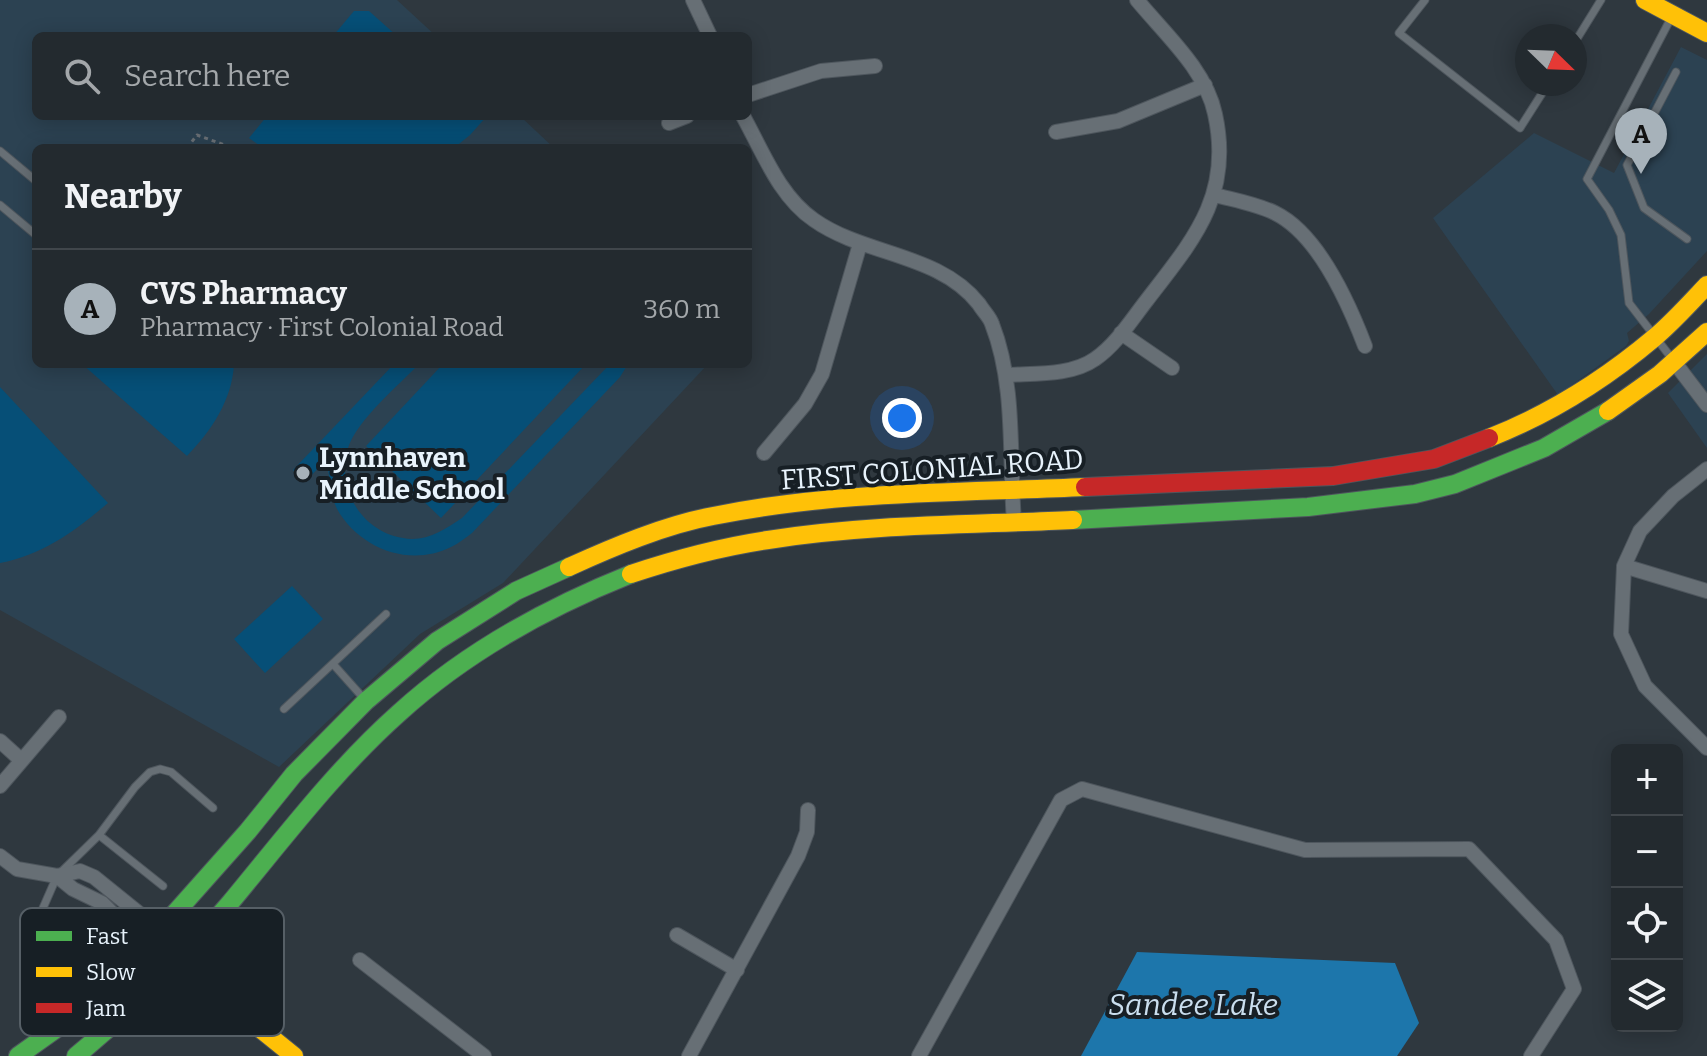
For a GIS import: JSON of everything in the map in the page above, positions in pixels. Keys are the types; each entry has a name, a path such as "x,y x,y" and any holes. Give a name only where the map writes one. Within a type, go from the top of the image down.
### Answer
{"main road":[{"path":"1645,0 1707,33"},
{"name":"FIRST COLONIAL ROAD","path":"180,908 294,774 366,701 437,641 516,591 613,547 710,516 817,499 1333,476 1434,459 1519,426 1588,389 1656,337 1707,285"},
{"name":"FIRST COLONIAL ROAD","path":"226,908 332,781 374,736 452,670 527,622 575,597 629,575 682,557 737,544 849,528 1358,505 1446,487 1569,436 1675,363 1707,332"},
{"name":"FIRST COLONIAL ROAD","path":"18,1056 46,1036"},
{"name":"FIRST COLONIAL ROAD","path":"76,1056 103,1036"},
{"path":"269,1036 294,1056"}],"street":[{"path":"693,0 708,32"},
{"path":"1006,375 1075,369 1096,359 1121,333 1196,236 1215,195 1220,147 1215,112 1205,85 1137,0"},
{"path":"752,94 821,71 875,66"},
{"path":"1056,132 1118,121 1205,85"},
{"path":"669,123 677,120"},
{"path":"745,120 786,195 814,221 860,244 919,262 965,287 992,321 1006,375 1014,522"},
{"path":"1215,195 1275,213 1302,231 1348,301 1365,346"},
{"path":"764,453 805,404 822,374 860,244"},
{"path":"1121,333 1172,368"},
{"path":"1675,363 1707,405"},
{"path":"1707,469 1677,502 1640,531 1624,566 1621,634 1645,686 1707,748"},
{"path":"1624,566 1707,591"},
{"path":"0,786 59,717"},
{"path":"0,741 21,760"},
{"path":"919,1056 1061,800 1082,789 1305,850 1469,849 1556,940 1574,989 1531,1056"},
{"path":"689,1056 798,856 807,832 808,810"},
{"path":"0,856 17,869 57,876 107,908"},
{"path":"677,935 737,970"},
{"path":"360,960 484,1056"}],"lane":[{"path":"1425,0 1399,33 1520,128 1540,96"},
{"path":"1586,24 1601,0"},
{"path":"1672,16 1587,179 1609,210 1621,235 1629,303 1675,363"},
{"path":"1676,72 1627,165 1644,208 1687,239"},
{"path":"0,151 32,178"},
{"path":"0,205 32,232"},
{"path":"284,709 386,614"},
{"path":"333,664 366,701"},
{"path":"43,908 57,876 99,835 150,772 160,769 171,772 213,808"},
{"path":"99,835 163,886"}],"path":[{"path":"190,144 197,135 222,144"}],"shaded area":[{"name":"Lynnhaven Middle School","path":"0,0 397,0 432,32 32,32 32,120 524,120 550,144 32,144 32,368 704,368 503,583 420,634 279,767 0,610"},
{"path":"354,11 369,11 393,32 336,32"},
{"path":"1681,47 1707,60 1707,251 1649,314 1627,333 1629,341 1626,346 1558,395 1433,218 1534,133 1614,173"},
{"path":"264,120 483,120 459,144 257,144 249,138"},
{"path":"1707,354 1707,448 1668,393"},
{"path":"87,368 233,368 219,414 187,456"},
{"path":"390,368 415,368 360,426 348,448 345,464 350,496 368,521 395,536 419,539 445,529 462,518 606,368 626,368 472,533 459,543 435,553 402,554 372,544 358,534 337,509 326,460 305,482 293,470"},
{"path":"439,368 582,368 441,518 366,446"},
{"path":"0,387 108,503 44,548 0,563"},
{"path":"292,586 323,619 265,673 234,639"}],"water":[{"name":"Sandee Lake","path":"1137,952 1395,963 1419,1023 1397,1056 1081,1056"}],"traffic: fast":[{"path":"1073,520 1308,507 1415,494 1455,484 1544,448 1608,411"},
{"path":"180,908 294,774 366,701 437,641 516,591 569,567"},
{"path":"226,908 332,781 376,735 425,691 509,633 568,601 631,574"},
{"path":"18,1056 46,1036"},
{"path":"76,1056 99,1036"}],"traffic: slow":[{"path":"1645,0 1707,33"},
{"path":"1489,438 1555,407 1616,368 1661,332 1707,285"},
{"path":"1608,411 1660,374 1707,332"},
{"path":"569,567 621,544 676,525 759,508 898,494 1085,487"},
{"path":"631,574 716,550 806,535 882,528 1073,520"},
{"path":"269,1036 294,1056"}],"traffic: jam":[{"path":"1085,487 1333,476 1434,459 1489,438"}],"place":[{"name":"CVS Pharmacy","path":"1641,174"},
{"name":"Lynnhaven Middle School","path":"303,473"}]}
